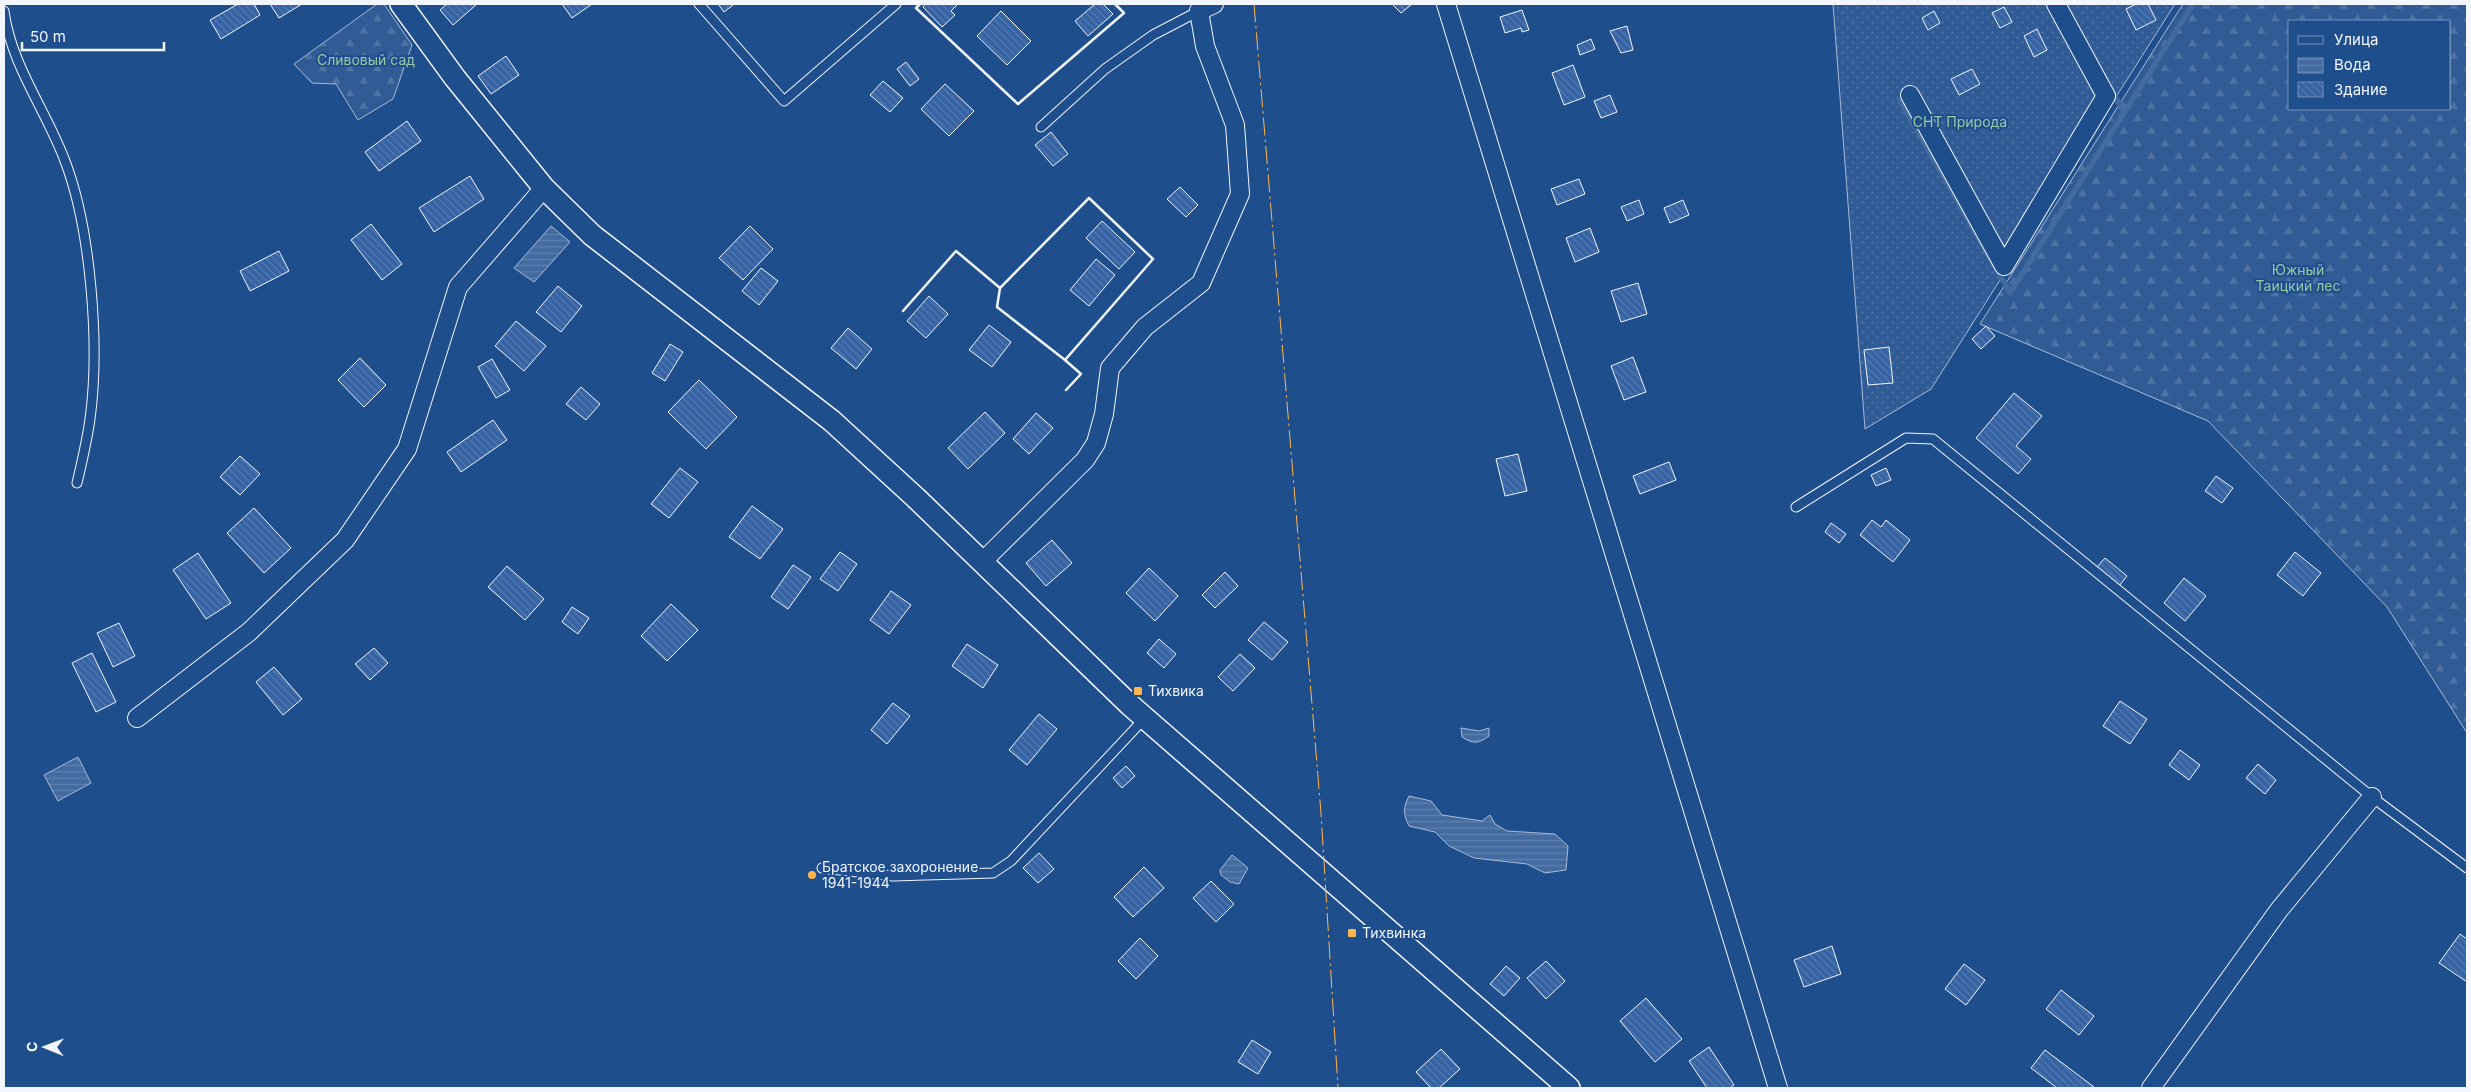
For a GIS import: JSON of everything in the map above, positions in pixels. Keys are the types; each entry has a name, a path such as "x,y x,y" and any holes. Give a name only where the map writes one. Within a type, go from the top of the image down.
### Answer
{"street":[{"path":"401,4 456,78 544,188 592,235 832,421 916,498 1145,718 1569,1088"},
{"path":"1446,4 1778,1088"},
{"path":"1910,95 2004,266 2106,96 2056,4"},
{"path":"982,562 1085,460 1096,443 1104,414 1110,368 1145,327 1201,283 1240,194 1235,125 1205,46 1207,8"},
{"path":"137,718 249,632 345,540 407,449 458,287 544,188"},
{"path":"2151,1088 2279,910 2372,797"}],"lane":[{"path":"698,4 784,101 896,4"},
{"path":"1042,127 1105,69 1153,35 1207,8"},
{"path":"4,11 6,29 16,58 66,162 78,202 86,246 92,309 93,389 90,420 77,482"},
{"path":"1796,507 1906,438 1933,439 2372,797 2467,868"},
{"path":"822,868 893,876 993,873 1011,861 1145,718"}],"green space":[{"name":"Сливовый сад","path":"377,4 384,4 412,45 393,99 358,120 336,84 312,83 294,64"},
{"name":"СНТ Природа","path":"1833,4 2175,4 1931,389 1865,429"},
{"name":"Южный Таицкий лес","path":"2183,4 2467,4 2467,733 2387,607 2208,421 1980,324"}],"water":[{"path":"551,226 570,242 534,282 514,268"},
{"path":"1461,728 1479,731 1489,728 1489,736 1482,741 1472,742 1462,737"},
{"path":"78,757 91,783 58,801 44,775"},
{"path":"1409,796 1431,801 1442,815 1482,821 1490,815 1495,824 1507,831 1555,834 1568,846 1566,870 1545,873 1527,864 1474,858 1449,846 1435,832 1409,826 1405,811"},
{"path":"1232,855 1248,868 1239,884 1230,882 1221,875 1220,870"}],"building":[{"path":"238,4 254,4 260,15 221,39 210,20"},
{"path":"270,4 302,4 279,18"},
{"path":"447,4 477,4 453,25 440,10"},
{"path":"562,4 592,4 572,18"},
{"path":"718,4 732,4 733,5 724,12"},
{"path":"926,4 958,4 951,11 955,15 942,27 923,7"},
{"path":"1095,4 1103,4 1113,14 1088,36 1075,21"},
{"path":"1392,4 1412,4 1401,13"},
{"path":"2136,4 2148,4 2156,20 2136,30 2126,9"},
{"path":"2004,7 2012,22 2000,28 1992,13"},
{"path":"1522,10 1529,30 1522,32 1521,28 1505,33 1500,17"},
{"path":"1001,11 1031,41 1007,65 977,36"},
{"path":"1934,11 1940,23 1928,30 1922,18"},
{"path":"1627,26 1633,50 1621,53 1610,31"},
{"path":"2037,29 2047,50 2034,57 2024,36"},
{"path":"1591,39 1595,49 1580,55 1577,45"},
{"path":"506,56 519,75 491,94 478,76"},
{"path":"906,62 919,79 910,86 897,69"},
{"path":"1573,65 1585,97 1564,105 1552,73"},
{"path":"1972,69 1980,84 1959,95 1951,79"},
{"path":"883,81 903,98 890,112 870,95"},
{"path":"945,84 974,111 949,136 921,109"},
{"path":"1610,95 1617,112 1601,118 1594,101"},
{"path":"407,121 421,141 379,171 365,152"},
{"path":"1051,132 1068,154 1053,166 1035,145"},
{"path":"470,176 484,199 434,232 419,208"},
{"path":"1579,179 1585,194 1557,205 1551,189"},
{"path":"1180,187 1198,205 1186,217 1167,199"},
{"path":"1639,200 1644,214 1627,221 1621,207"},
{"path":"1683,200 1689,215 1670,223 1664,208"},
{"path":"1102,221 1135,252 1119,269 1086,238"},
{"path":"371,224 402,264 382,280 351,240"},
{"path":"750,226 773,249 743,280 719,258"},
{"path":"1590,228 1599,252 1575,262 1566,238"},
{"path":"279,251 289,271 250,291 240,271"},
{"path":"1096,259 1115,275 1089,306 1070,290"},
{"path":"761,268 778,281 759,305 742,291"},
{"path":"1638,283 1647,314 1621,322 1611,291"},
{"path":"558,286 582,306 561,332 536,312"},
{"path":"929,296 948,314 926,338 907,321"},
{"path":"516,321 546,346 524,371 495,346"},
{"path":"989,325 1011,342 992,367 969,350"},
{"path":"1986,326 1995,336 1981,349 1972,339"},
{"path":"848,328 872,349 856,369 831,348"},
{"path":"670,344 683,352 665,381 652,373"},
{"path":"1889,347 1893,383 1868,385 1864,350"},
{"path":"1633,357 1646,392 1624,400 1611,366"},
{"path":"360,358 386,385 364,407 338,380"},
{"path":"492,359 510,390 496,398 478,367"},
{"path":"699,380 737,417 706,449 668,412"},
{"path":"581,387 600,404 586,420 566,404"},
{"path":"2014,393 2042,416 2016,446 2031,459 2018,474 1976,438"},
{"path":"985,412 1005,433 968,469 948,448"},
{"path":"1036,413 1053,428 1029,454 1013,439"},
{"path":"493,420 507,440 461,472 447,452"},
{"path":"1518,454 1527,491 1505,496 1496,459"},
{"path":"240,456 260,474 240,495 220,477"},
{"path":"1669,462 1676,480 1640,494 1633,476"},
{"path":"680,468 698,482 669,518 651,504"},
{"path":"1886,468 1891,480 1876,486 1871,475"},
{"path":"2216,476 2233,488 2222,503 2205,491"},
{"path":"752,506 783,529 760,559 729,537"},
{"path":"254,508 291,548 264,573 227,533"},
{"path":"1872,520 1881,527 1886,520 1910,540 1893,562 1860,535"},
{"path":"1831,523 1846,534 1839,543 1825,532"},
{"path":"1052,540 1072,563 1046,586 1026,563"},
{"path":"840,552 857,564 838,591 820,579"},
{"path":"2295,552 2321,573 2303,596 2277,575"},
{"path":"198,553 231,603 206,619 173,570"},
{"path":"2105,558 2127,576 2119,586 2097,567"},
{"path":"793,565 811,577 788,609 771,597"},
{"path":"507,566 544,599 525,620 488,587"},
{"path":"1149,568 1178,596 1155,621 1126,593"},
{"path":"1225,572 1238,586 1215,608 1202,595"},
{"path":"2184,578 2206,596 2185,621 2164,603"},
{"path":"891,591 911,605 889,634 870,620"},
{"path":"671,604 698,630 667,661 641,636"},
{"path":"572,607 589,618 578,634 562,622"},
{"path":"1264,622 1288,642 1272,660 1248,640"},
{"path":"119,623 135,656 113,667 97,633"},
{"path":"1159,639 1176,654 1164,668 1147,653"},
{"path":"967,644 998,665 983,688 952,666"},
{"path":"374,648 388,663 370,680 355,664"},
{"path":"92,653 116,702 96,712 72,663"},
{"path":"1240,654 1255,668 1233,691 1218,677"},
{"path":"274,667 302,699 283,715 256,682"},
{"path":"2120,701 2147,719 2130,744 2103,726"},
{"path":"893,703 910,716 887,744 871,730"},
{"path":"1039,714 1057,729 1027,765 1009,750"},
{"path":"2180,750 2200,765 2189,780 2169,765"},
{"path":"2258,764 2276,780 2265,794 2246,778"},
{"path":"1126,766 1135,776 1122,788 1113,778"},
{"path":"1039,853 1054,869 1038,883 1023,868"},
{"path":"1144,867 1164,888 1133,917 1114,897"},
{"path":"1211,881 1234,904 1216,922 1193,898"},
{"path":"2460,934 2467,939 2467,982 2439,963"},
{"path":"1140,938 1158,956 1136,979 1118,961"},
{"path":"1832,946 1841,974 1804,987 1794,960"},
{"path":"1546,961 1565,981 1546,999 1527,978"},
{"path":"1964,964 1985,980 1966,1005 1945,989"},
{"path":"1506,966 1520,978 1504,996 1490,984"},
{"path":"2061,990 2094,1016 2079,1035 2046,1009"},
{"path":"1646,998 1682,1039 1655,1062 1620,1021"},
{"path":"1252,1040 1271,1052 1258,1074 1238,1062"},
{"path":"1709,1047 1734,1085 1730,1088 1707,1088 1689,1061"},
{"path":"1441,1049 1460,1069 1439,1088 1431,1088 1416,1072"},
{"path":"2045,1050 2094,1087 2057,1088 2031,1068"}],"waterway":[{"path":"1900,101 2010,293 2193,4"},
{"path":"2111,89 2124,113"}],"wall":[{"path":"920,4 916,8 1018,104 1124,13 1115,4"},
{"path":"1089,198 1153,259 1065,360 997,307 1000,288 1089,198"},
{"path":"903,311 956,251 1000,288"},
{"path":"1065,360 1081,374 1066,390"}],"power":[{"path":"1254,4 1321,813 1338,1088"}],"place":[{"name":"Тихвика","path":"1138,691"},
{"name":"Братское захоронение 1941-1944","path":"812,875"},
{"name":"Тихвинка","path":"1352,933"}]}
